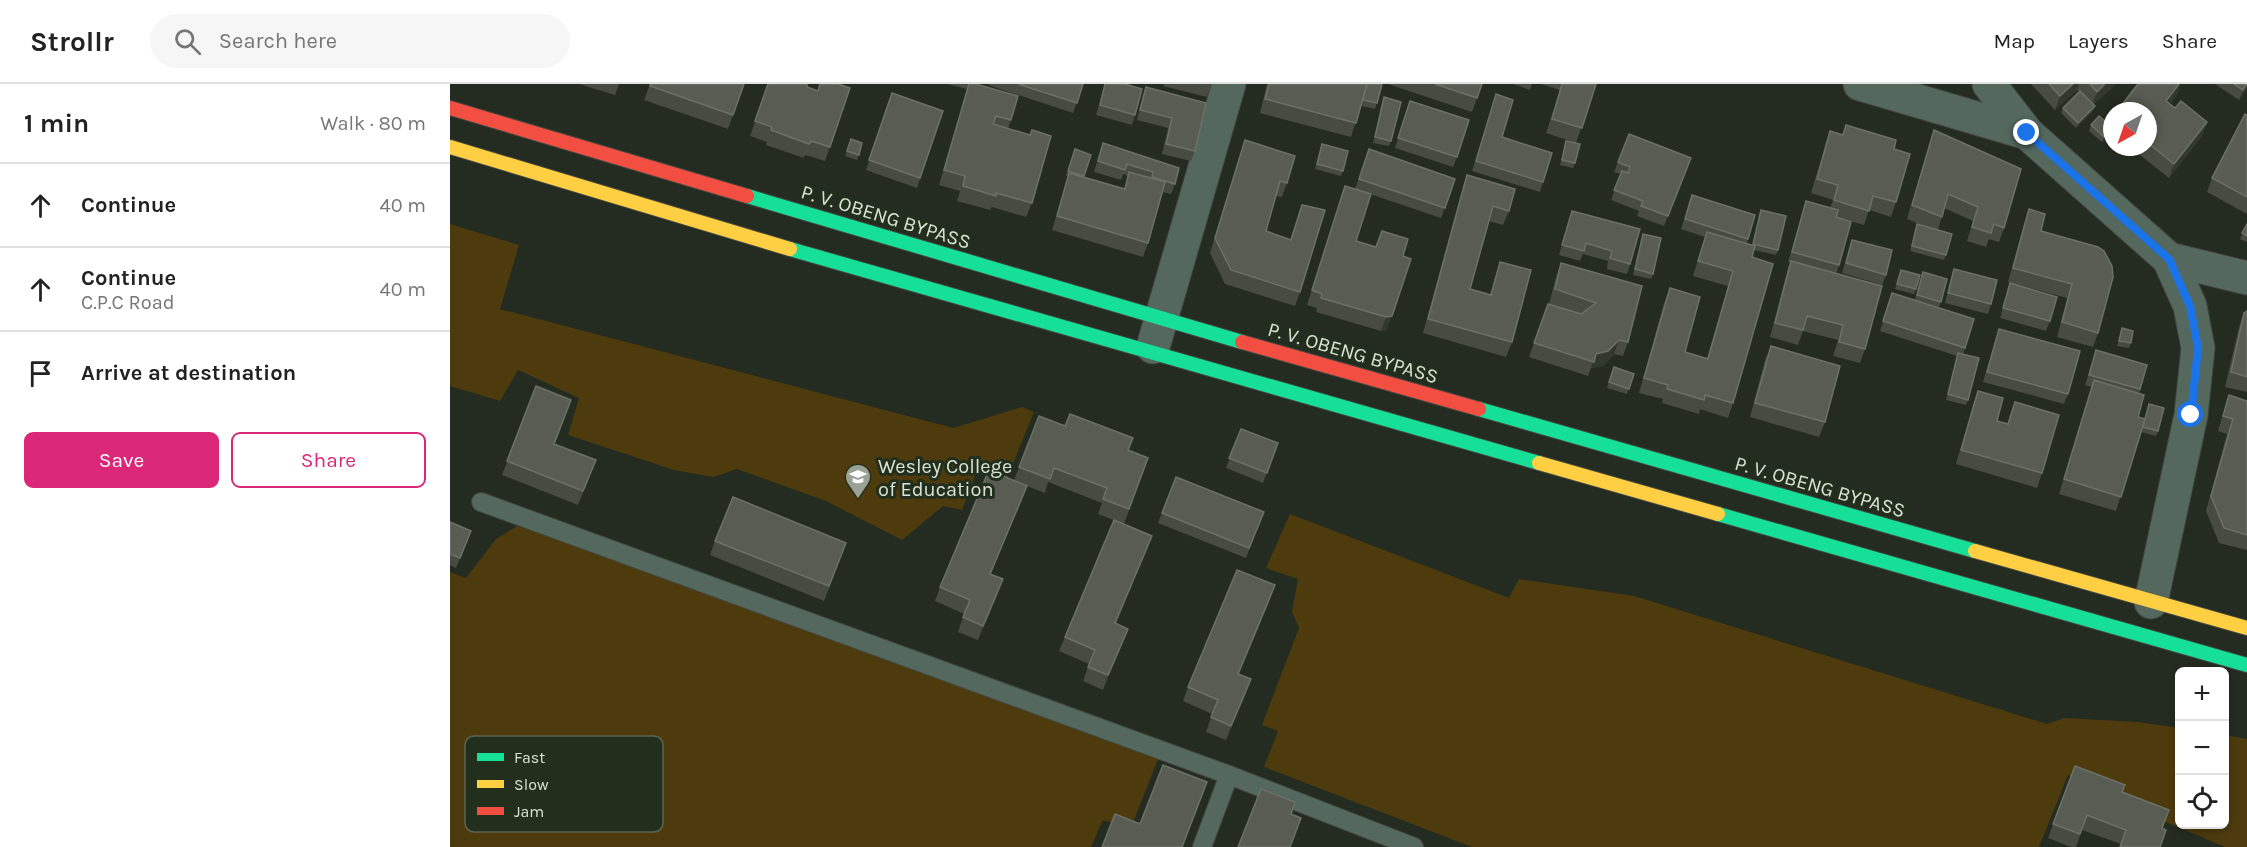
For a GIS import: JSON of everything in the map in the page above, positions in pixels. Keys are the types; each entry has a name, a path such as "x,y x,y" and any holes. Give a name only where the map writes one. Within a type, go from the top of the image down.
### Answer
{"highway":[{"name":"P. V. OBENG BYPASS","path":"450,108 1162,319 2247,628"},
{"path":"450,147 680,217 2142,637 2247,665"},
{"path":"2142,637 2151,602"}],"street":[{"path":"1151,351 1229,84"},
{"path":"1860,84 2027,133"},
{"path":"1989,84 2027,133 2169,259 2190,306 2198,348 2191,415 2151,602"},
{"path":"2169,259 2247,278"}],"lane":[{"path":"481,502 1229,775 1414,847"},
{"path":"1202,847 1229,775"}],"shaded area":[{"path":"450,224 519,245 500,309 953,428 1022,407 1034,412 1006,481 976,473 962,510 943,506 902,540 826,501 737,469 713,477 674,470 568,435 579,398 518,370 500,401 450,386"},
{"path":"1290,514 1509,598 1519,579 1634,596 2047,724 2064,718 2138,722 2175,727 2175,826 2123,804 2125,797 2068,775 2039,847 1472,847 1264,767 1278,731 1262,725 1299,628 1292,612 1298,579 1266,568"},
{"path":"522,523 1158,759 1131,828 1103,820 1091,847 450,847 450,572 466,578 496,539"},
{"path":"2229,736 2247,739 2247,847 2225,847 2182,829 2229,829"}],"building":[{"path":"650,84 744,84 733,115 650,86"},
{"path":"768,84 807,84 807,87 818,91 820,84 838,84 850,88 830,147 811,141 809,144 771,130 772,127 755,121"},
{"path":"969,84 1018,96 1011,120 996,116 993,124 1030,135 1032,130 1051,136 1032,203 996,193 996,196 963,186 965,176 944,170"},
{"path":"1018,84 1083,84 1077,103"},
{"path":"1105,84 1125,84 1142,89 1135,115 1100,105"},
{"path":"1269,84 1367,84 1356,123 1265,99"},
{"path":"1367,84 1382,84 1377,103 1363,100"},
{"path":"1435,84 1482,84 1477,98"},
{"path":"1562,84 1596,84 1582,128 1552,119"},
{"path":"2049,84 2073,84 2060,96"},
{"path":"2090,84 2105,84 2097,92"},
{"path":"2138,84 2179,84 2166,101 2175,108 2181,101 2207,122 2174,164 2157,150 2157,102 2124,102"},
{"path":"2234,84 2247,84 2243,90"},
{"path":"1146,87 1206,103 1195,151 1166,144 1172,118 1140,110"},
{"path":"2080,91 2095,106 2078,123 2063,108"},
{"path":"892,93 943,111 920,178 869,160"},
{"path":"1496,94 1513,100 1502,137 1552,153 1543,182 1476,161"},
{"path":"1384,97 1401,102 1391,141 1375,137"},
{"path":"1410,101 1469,120 1457,157 1398,138"},
{"path":"2245,114 2247,115 2247,197 2212,178"},
{"path":"2099,116 2103,119 2103,136 2091,125"},
{"path":"1846,125 1896,140 1894,149 1910,154 1896,202 1873,196 1869,211 1834,200 1838,185 1817,179 1830,131 1843,135"},
{"path":"1934,130 2021,169 2004,228 1994,224 1991,233 1972,227 1978,207 1948,194 1942,217 1912,205"},
{"path":"1629,134 1691,158 1668,216 1641,206 1643,201 1614,190 1622,171 1628,173 1630,167 1618,162"},
{"path":"851,139 862,143 859,155 847,151"},
{"path":"1245,140 1295,156 1287,183 1280,181 1266,231 1291,240 1302,205 1325,210 1300,292 1231,270 1215,238"},
{"path":"1566,141 1580,144 1575,163 1562,160"},
{"path":"1103,143 1179,168 1175,184 1152,177 1153,172 1127,164 1125,170 1098,161"},
{"path":"1322,144 1348,151 1343,171 1317,164"},
{"path":"1075,149 1091,155 1084,176 1068,171"},
{"path":"1369,149 1455,179 1445,208 1359,179"},
{"path":"1129,172 1165,182 1148,243 1057,216 1069,173 1125,189"},
{"path":"1467,175 1515,189 1509,211 1493,206 1470,289 1491,295 1500,262 1531,270 1512,342 1428,319"},
{"path":"1345,186 1371,194 1356,241 1376,247 1382,231 1408,239 1403,256 1411,259 1392,316 1386,317 1321,298 1322,294 1312,290"},
{"path":"1692,195 1755,215 1748,239 1685,219"},
{"path":"1806,201 1838,210 1836,217 1851,222 1839,265 1792,252"},
{"path":"2029,209 2045,214 2041,231 2098,247 2104,251 2112,266 2113,277 2098,333 2062,322 2072,284 2013,268"},
{"path":"1761,210 1786,216 1778,250 1753,244"},
{"path":"1572,211 1640,229 1630,264 1610,258 1612,251 1586,243 1584,251 1562,245"},
{"path":"1917,224 1952,234 1946,255 1912,246"},
{"path":"2247,224 2247,236 2242,233"},
{"path":"1707,232 1755,246 1752,257 1773,264 1733,403 1705,395 1704,400 1667,389 1668,385 1644,378 1670,288 1700,297 1685,352 1708,359 1733,271 1698,261"},
{"path":"1643,234 1661,238 1653,274 1635,269"},
{"path":"1852,240 1892,250 1886,275 1846,263"},
{"path":"1791,261 1882,286 1865,349 1839,342 1843,325 1807,316 1803,330 1775,323"},
{"path":"1561,263 1642,286 1628,342 1619,340 1608,351 1596,354 1594,362 1534,343 1548,304 1581,314 1596,303 1555,289"},
{"path":"1954,269 1997,280 1991,304 1948,293"},
{"path":"1901,270 1920,275 1916,289 1897,284"},
{"path":"1923,272 1947,279 1941,302 1917,295"},
{"path":"2010,283 2057,297 2050,321 2003,308"},
{"path":"1892,293 1974,319 1965,348 1883,321"},
{"path":"2247,311 2247,377 2231,372 2244,313"},
{"path":"2122,328 2133,331 2131,343 2119,341"},
{"path":"1999,329 2080,351 2068,394 1987,372"},
{"path":"1771,346 1840,366 1825,422 1755,403"},
{"path":"2096,350 2147,365 2140,389 2089,375"},
{"path":"1958,353 1979,358 1968,400 1948,394"},
{"path":"1614,367 1634,374 1629,389 1609,382"},
{"path":"2094,380 2144,395 2138,417 2145,419 2121,497 2064,479"},
{"path":"536,386 571,400 554,444 596,460 583,491 507,461"},
{"path":"1978,391 2003,398 1997,421 2008,424 2015,402 2059,415 2042,473 1961,450"},
{"path":"2229,395 2247,401 2247,535 2224,528 2211,496 2233,419 2223,416"},
{"path":"2149,404 2164,408 2158,431 2143,427"},
{"path":"1070,414 1133,438 1128,450 1148,458 1129,509 1103,499 1107,488 1054,468 1050,479 1019,467 1039,416 1065,426"},
{"path":"1241,429 1278,443 1267,473 1229,458"},
{"path":"989,470 1027,486 990,574 1003,579 983,626 963,617 970,600 940,587"},
{"path":"1176,477 1264,512 1249,548 1162,513"},
{"path":"733,497 846,543 829,586 715,541"},
{"path":"1114,520 1152,536 1115,623 1128,629 1108,675 1088,667 1095,650 1065,637"},
{"path":"450,522 471,531 460,558 450,554"},
{"path":"1237,570 1275,585 1238,674 1251,679 1231,726 1211,717 1218,700 1188,687"},
{"path":"1163,765 1207,782 1182,847 1102,847 1115,814 1140,824"},
{"path":"2075,766 2125,785 2122,792 2169,810 2162,828 2166,830 2160,847 2120,847 2126,830 2087,815 2080,834 2053,824"},
{"path":"1261,789 1295,802 1291,814 1301,818 1290,847 1238,847"}],"traffic: fast":[{"path":"747,196 1242,342"},
{"path":"790,249 1539,463"},
{"path":"1479,409 1975,551"},
{"path":"1718,514 2247,665"}],"traffic: slow":[{"path":"450,147 790,249"},
{"path":"1539,463 1718,514"},
{"path":"1975,551 2247,628"}],"traffic: jam":[{"path":"450,108 747,196"},
{"path":"1242,342 1479,409"}],"place":[{"name":"Wesley College of Education","path":"858,500"}],"route":[{"path":"2027,133 2169,259 2190,306 2198,348 2191,415"}]}
